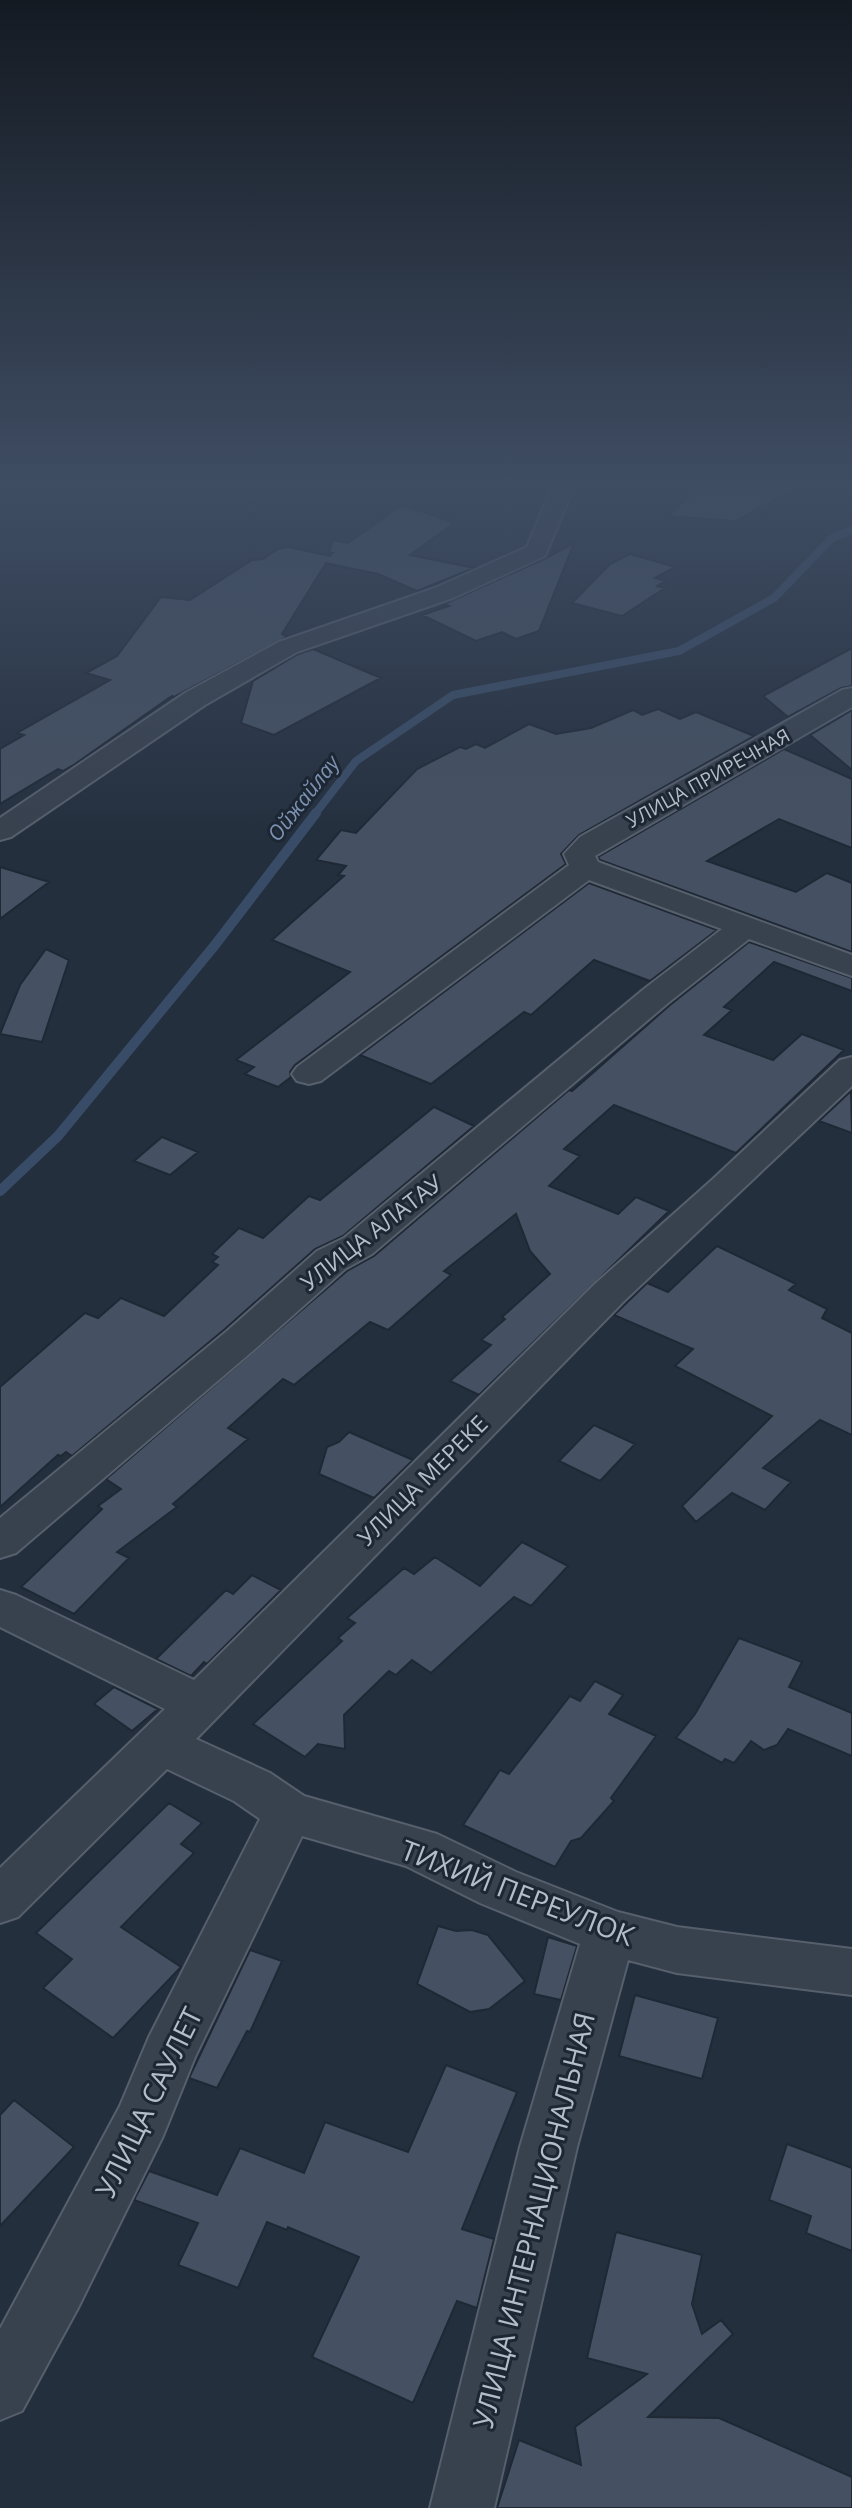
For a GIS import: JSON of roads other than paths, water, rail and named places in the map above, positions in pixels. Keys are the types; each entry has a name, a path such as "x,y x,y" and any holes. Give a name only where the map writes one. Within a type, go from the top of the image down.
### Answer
{"street":[{"path":"0,831 195,699 288,647 412,604"},
{"name":"УЛИЦА ПРИРЕЧНАЯ","path":"586,868 579,854 592,843 852,696"},
{"path":"309,1074 562,883 586,868 852,966"},
{"name":"УЛИЦА АЛАТАУ","path":"0,1542 241,1340 331,1260 358,1246 656,996 746,926"},
{"name":"УЛИЦА МЕРЕКЕ","path":"0,1901 160,1745 610,1292 852,1067"},
{"path":"0,1607 199,1704"},
{"name":"ТИХИЙ ПЕРЕУЛОК","path":"160,1745 229,1775 289,1812 419,1849 498,1888 546,1905 610,1933 677,1950 852,1972"},
{"name":"УЛИЦА САУЛЕТ","path":"0,2389 57,2287 143,2118 168,2055 289,1812"},
{"name":"УЛИЦА ИНТЕРНАЦИОНАЛЬНАЯ","path":"462,2508 533,2201 585,2009 610,1933"}],"waterway":[{"name":"Ойжайлау","path":"315,814 356,761 453,695 679,651 763,604"},
{"name":"Ойжайлау","path":"0,1191 58,1136 215,945 316,813"}]}
